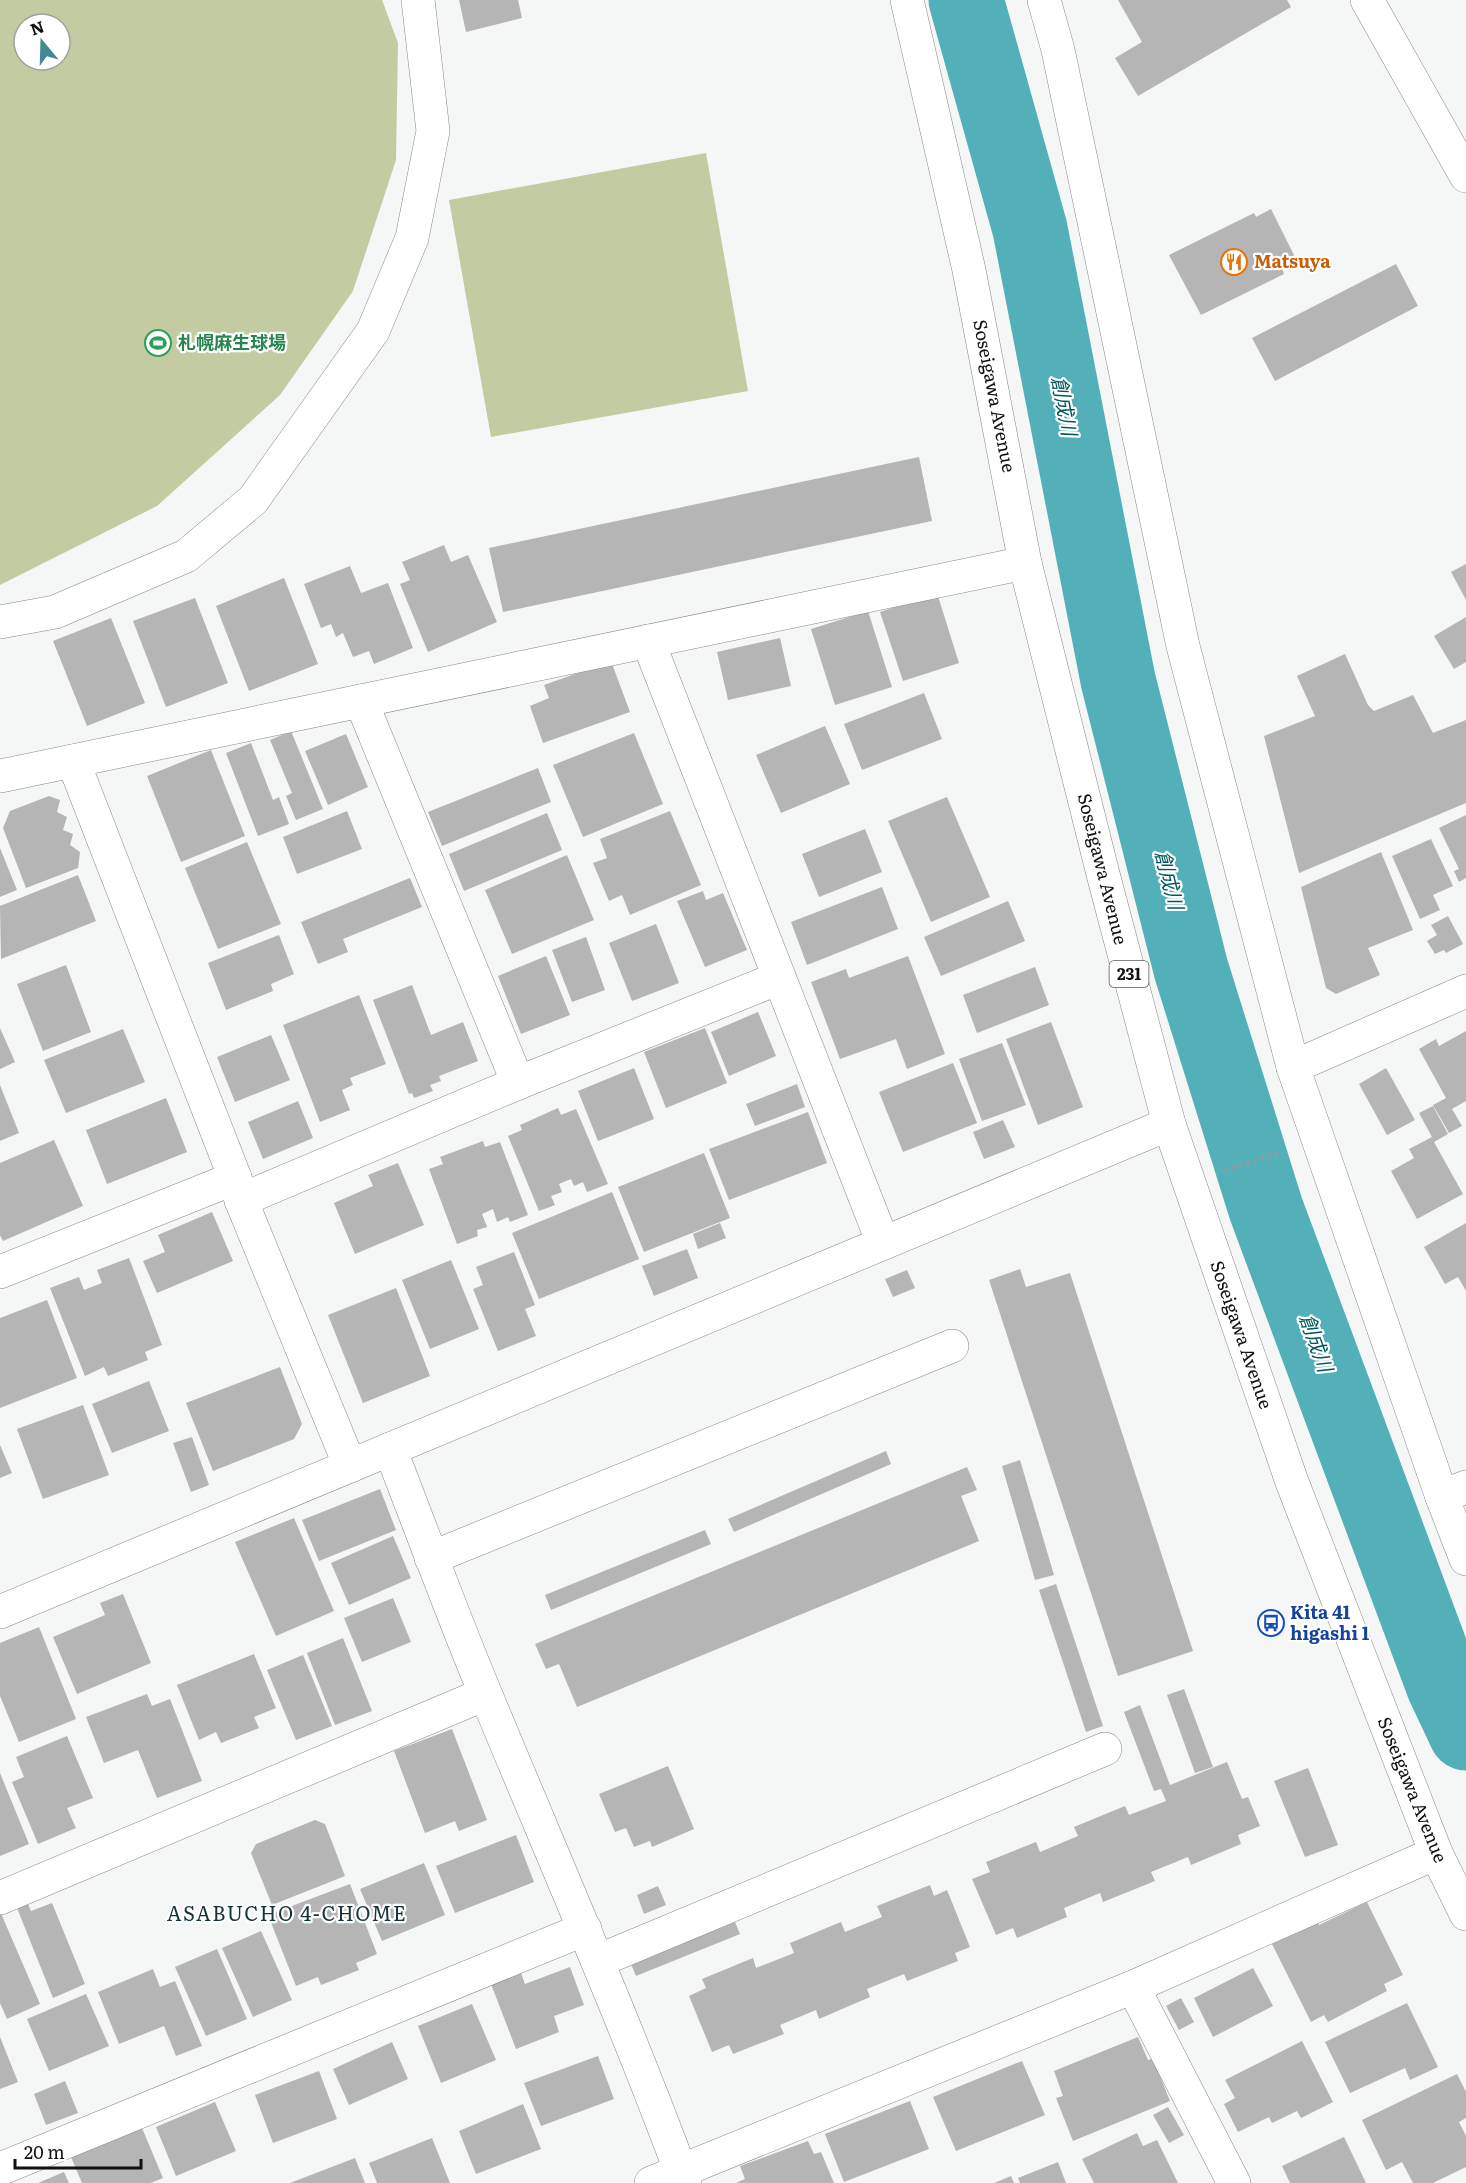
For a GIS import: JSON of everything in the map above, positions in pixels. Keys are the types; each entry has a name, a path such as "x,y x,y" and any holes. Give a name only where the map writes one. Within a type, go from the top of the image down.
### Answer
{"main road":[{"path":"0,622 55,612 186,556 253,500 373,331 412,238 433,131 418,0"},
{"name":"Soseigawa Avenue","path":"907,0 969,270 1025,563 1169,1124 1292,1482 1436,1853 1466,1914"},
{"path":"1044,0 1060,62 1183,646 1293,1067 1454,1492 1466,1559"},
{"path":"1367,0 1466,176"},
{"path":"0,776 1025,563"},
{"path":"648,641 883,1243"},
{"path":"361,701 518,1083"},
{"path":"73,760 238,1189 350,1466"},
{"path":"0,1272 238,1189 518,1083 779,978"},
{"path":"1293,1067 1466,991"},
{"path":"0,1612 1169,1124"},
{"path":"430,1558 952,1346"},
{"path":"390,1449 430,1558 585,1929 683,2177"},
{"path":"0,1899 485,1694"},
{"path":"598,1961 1105,1749"},
{"path":"651,2183 683,2177 1133,1987 1436,1853"},
{"path":"0,2169 585,1929"},
{"path":"1133,1987 1234,2183"}],"path":[{"path":"1225,1170 1279,1153"}],"green space":[{"name":"札幌麻生球場","path":"0,0 382,0 398,43 396,160 353,291 280,395 157,506 0,585"},
{"path":"706,153 748,391 491,437 449,200"}],"building":[{"path":"459,0 518,0 522,18 466,32"},
{"path":"1118,0 1287,0 1291,7 1138,96 1115,58 1142,42"},
{"path":"1271,209 1297,261 1282,268 1284,274 1201,315 1169,255 1254,213 1256,217"},
{"path":"1396,264 1418,306 1275,381 1252,338"},
{"path":"919,457 932,521 503,612 489,548"},
{"path":"444,545 451,562 468,555 497,622 428,652 400,584 410,580 402,562"},
{"path":"1466,564 1466,600 1451,572"},
{"path":"350,566 361,593 388,583 413,648 374,664 369,651 353,657 343,633 336,637 331,624 321,628 304,584"},
{"path":"284,578 318,664 249,691 216,606"},
{"path":"937,593 959,663 903,681 880,612"},
{"path":"195,598 228,683 166,707 133,621"},
{"path":"868,611 892,687 835,705 811,629"},
{"path":"1466,617 1466,662 1454,669 1434,636"},
{"path":"111,618 145,703 87,726 53,641"},
{"path":"780,638 791,686 728,700 717,652"},
{"path":"1345,654 1368,705 1374,711 1413,695 1433,733 1466,720 1466,803 1299,873 1264,736 1315,716 1297,676"},
{"path":"611,661 630,712 543,743 530,706 549,698 544,685"},
{"path":"924,693 942,739 862,770 844,724"},
{"path":"825,726 850,784 781,813 756,755"},
{"path":"291,731 323,809 296,820 286,796 292,793 270,740"},
{"path":"634,733 663,804 583,837 553,765"},
{"path":"346,734 368,787 328,805 305,751"},
{"path":"251,743 273,800 279,797 289,824 258,836 226,753"},
{"path":"211,750 245,836 181,862 147,776"},
{"path":"538,768 551,802 442,846 428,812"},
{"path":"49,796 60,800 57,812 67,817 63,830 73,834 70,845 80,852 78,868 26,888 3,828 10,811"},
{"path":"947,797 990,897 931,922 888,821"},
{"path":"347,811 362,849 297,874 283,837"},
{"path":"670,811 701,885 630,915 622,895 609,901 593,863 607,858 600,839"},
{"path":"547,813 562,850 464,891 449,854"},
{"path":"1466,815 1466,878 1459,882 1454,871 1459,869 1439,828"},
{"path":"865,829 882,872 819,897 802,854"},
{"path":"1431,839 1453,886 1433,895 1440,910 1420,919 1392,856"},
{"path":"247,842 281,924 218,949 185,868"},
{"path":"0,848 17,890 0,897"},
{"path":"1381,852 1413,930 1368,948 1380,975 1336,994 1326,988 1301,887"},
{"path":"567,855 594,920 512,954 485,890"},
{"path":"78,875 96,921 1,959 0,906"},
{"path":"410,878 422,907 343,939 348,952 318,964 301,922"},
{"path":"882,887 898,929 807,965 791,922"},
{"path":"703,891 706,900 723,893 747,950 705,967 677,901"},
{"path":"1008,901 1025,941 941,976 924,937"},
{"path":"1448,916 1463,944 1446,953 1444,950 1435,954 1427,941 1437,935 1431,925"},
{"path":"656,924 679,983 632,1001 609,943"},
{"path":"279,935 294,974 271,984 273,991 226,1010 208,963"},
{"path":"586,937 605,990 572,1002 552,950"},
{"path":"546,956 570,1015 521,1034 498,976"},
{"path":"908,956 945,1054 907,1069 896,1039 840,1059 811,982 846,969 849,978"},
{"path":"66,965 91,1032 43,1051 17,984"},
{"path":"1035,967 1049,1005 977,1033 963,995"},
{"path":"412,985 431,1035 463,1022 478,1061 439,1076 441,1081 430,1085 433,1091 414,1098 412,1093 409,1094 373,1000"},
{"path":"359,995 386,1064 350,1078 353,1085 342,1090 350,1110 320,1122 283,1025"},
{"path":"758,1012 776,1056 729,1076 711,1032"},
{"path":"1051,1022 1083,1107 1038,1125 1006,1039"},
{"path":"0,1028 15,1062 0,1069"},
{"path":"705,1028 727,1083 666,1108 644,1052"},
{"path":"123,1029 145,1082 66,1113 44,1060"},
{"path":"1466,1031 1466,1101 1452,1109 1462,1126 1449,1133 1433,1105 1446,1098 1419,1049 1436,1039 1439,1046"},
{"path":"271,1035 290,1080 235,1102 217,1057"},
{"path":"1002,1043 1026,1105 982,1121 959,1059"},
{"path":"953,1063 977,1123 903,1152 879,1092"},
{"path":"634,1068 654,1119 598,1141 578,1091"},
{"path":"1386,1068 1415,1120 1387,1135 1359,1084"},
{"path":"797,1084 805,1107 755,1126 746,1104"},
{"path":"0,1085 19,1133 0,1141"},
{"path":"166,1098 187,1152 107,1184 86,1130"},
{"path":"298,1101 313,1138 263,1159 248,1122"},
{"path":"1433,1106 1448,1134 1434,1142 1463,1194 1417,1219 1391,1171 1414,1158 1409,1149 1432,1137 1419,1113"},
{"path":"558,1108 561,1115 576,1109 608,1184 587,1192 583,1182 574,1186 571,1179 559,1184 562,1192 551,1196 555,1205 539,1211 508,1136 522,1130 520,1125"},
{"path":"808,1112 827,1163 729,1200 709,1149"},
{"path":"1003,1120 1015,1147 984,1159 973,1132"},
{"path":"54,1140 83,1206 3,1241 0,1235 0,1163"},
{"path":"483,1141 485,1147 500,1142 528,1215 510,1222 508,1217 497,1222 493,1209 482,1214 487,1227 477,1230 478,1236 457,1244 429,1169 443,1164 440,1157"},
{"path":"704,1153 730,1218 644,1252 618,1187"},
{"path":"398,1163 424,1225 355,1254 334,1203 373,1186 368,1175"},
{"path":"612,1192 639,1259 539,1299 512,1233"},
{"path":"212,1212 233,1261 157,1293 143,1261 165,1252 158,1235"},
{"path":"720,1223 726,1238 698,1249 693,1234"},
{"path":"1466,1223 1466,1291 1458,1277 1445,1284 1424,1247"},
{"path":"687,1249 698,1278 654,1296 642,1266"},
{"path":"514,1252 535,1305 525,1309 536,1336 498,1351 473,1289 483,1285 476,1267"},
{"path":"129,1258 162,1345 145,1352 148,1360 108,1376 104,1367 85,1376 50,1288 79,1277 84,1290 102,1283 97,1270"},
{"path":"451,1260 479,1329 430,1349 402,1280"},
{"path":"1020,1269 1026,1287 1070,1273 1193,1651 1118,1676 989,1280"},
{"path":"907,1270 915,1288 893,1297 885,1279"},
{"path":"396,1288 430,1376 363,1403 328,1315"},
{"path":"47,1300 77,1378 0,1408 0,1318"},
{"path":"280,1367 302,1424 294,1439 213,1471 186,1403"},
{"path":"149,1381 169,1431 112,1453 92,1404"},
{"path":"83,1405 109,1475 43,1499 17,1429"},
{"path":"192,1437 209,1485 191,1492 173,1443"},
{"path":"0,1445 12,1473 0,1478"},
{"path":"886,1451 891,1464 734,1532 728,1519"},
{"path":"1020,1460 1054,1575 1035,1580 1002,1466"},
{"path":"967,1467 977,1490 961,1496 979,1541 577,1707 559,1664 546,1669 535,1644"},
{"path":"380,1489 396,1530 319,1561 302,1520"},
{"path":"294,1518 334,1611 276,1636 235,1542"},
{"path":"705,1530 711,1544 551,1610 545,1595"},
{"path":"393,1536 411,1578 349,1605 331,1563"},
{"path":"1056,1584 1103,1726 1086,1732 1039,1590"},
{"path":"123,1594 151,1663 77,1694 53,1637 105,1615 100,1603"},
{"path":"393,1598 411,1642 362,1662 344,1618"},
{"path":"39,1627 76,1719 19,1742 0,1696 0,1643"},
{"path":"343,1638 372,1711 335,1725 307,1653"},
{"path":"254,1654 276,1708 254,1717 259,1728 221,1743 216,1732 199,1740 177,1685"},
{"path":"303,1655 332,1726 296,1740 267,1670"},
{"path":"1184,1689 1213,1767 1195,1773 1167,1695"},
{"path":"147,1694 152,1706 170,1699 202,1781 157,1798 138,1750 104,1763 86,1717"},
{"path":"1140,1705 1170,1785 1227,1762 1242,1799 1248,1797 1260,1826 1238,1835 1241,1844 1191,1865 1188,1857 1151,1872 1155,1881 1103,1902 1100,1893 1064,1908 1067,1917 1017,1938 1013,1928 996,1935 972,1879 990,1872 986,1862 1036,1842 1040,1852 1078,1836 1074,1827 1125,1806 1129,1815 1166,1801 1161,1789 1154,1791 1124,1712"},
{"path":"452,1729 487,1820 459,1831 455,1821 425,1833 394,1751"},
{"path":"67,1736 93,1798 67,1808 76,1828 38,1844 12,1782 24,1777 16,1757"},
{"path":"668,1766 694,1829 652,1847 650,1841 634,1847 626,1828 615,1832 599,1794"},
{"path":"1308,1768 1338,1845 1305,1857 1274,1781"},
{"path":"0,1773 29,1844 0,1856"},
{"path":"315,1820 325,1824 345,1876 272,1905 251,1853 256,1844"},
{"path":"516,1835 534,1882 455,1913 436,1866"},
{"path":"424,1863 445,1915 382,1941 360,1889"},
{"path":"350,1884 377,1954 356,1963 359,1970 321,1985 318,1977 296,1986 268,1915"},
{"path":"930,1885 934,1896 947,1890 970,1947 955,1953 958,1961 907,1981 904,1974 867,1989 870,1997 819,2019 816,2010 780,2025 784,2034 733,2054 729,2045 712,2052 689,1996 706,1988 702,1979 753,1958 756,1968 794,1953 790,1943 841,1922 845,1932 882,1917 877,1906"},
{"path":"658,1886 666,1905 644,1914 637,1895"},
{"path":"1367,1902 1403,1975 1384,1984 1387,1991 1328,2022 1324,2015 1311,2022 1272,1944 1317,1921 1319,1925"},
{"path":"52,1903 85,1984 53,1998 17,1908 28,1904 31,1911"},
{"path":"0,1911 40,2004 7,2019 0,2003"},
{"path":"735,1922 740,1934 636,1976 631,1964"},
{"path":"261,1931 292,2000 253,2017 222,1948"},
{"path":"217,1949 247,2019 206,2036 175,1967"},
{"path":"570,1967 584,2005 554,2016 559,2032 516,2049 491,1984 521,1973 525,1984"},
{"path":"1253,1968 1273,2006 1213,2037 1194,1998"},
{"path":"153,1969 160,1987 175,1981 202,2046 176,2056 164,2026 119,2044 98,1992"},
{"path":"86,1994 109,2046 49,2071 27,2019"},
{"path":"1181,1998 1194,2022 1179,2030 1166,2006"},
{"path":"1407,2003 1438,2067 1410,2080 1405,2068 1350,2093 1325,2042"},
{"path":"472,2004 496,2060 441,2083 418,2026"},
{"path":"0,2037 18,2082 0,2089"},
{"path":"1138,2037 1148,2060 1153,2059 1170,2101 1073,2141 1056,2098 1063,2096 1054,2071"},
{"path":"1302,2041 1333,2102 1301,2118 1297,2111 1272,2123 1269,2117 1238,2132 1224,2104 1235,2098 1225,2080"},
{"path":"392,2042 408,2079 349,2105 333,2069"},
{"path":"598,2056 614,2099 541,2126 524,2083"},
{"path":"1022,2061 1045,2115 956,2151 933,2097"},
{"path":"319,2071 337,2119 273,2143 255,2095"},
{"path":"1457,2074 1466,2092 1466,2118 1459,2122 1466,2136 1466,2167 1433,2183 1413,2183 1402,2162 1386,2170 1362,2120"},
{"path":"65,2081 78,2113 46,2125 34,2094"},
{"path":"910,2101 929,2149 844,2182 825,2134"},
{"path":"215,2102 236,2151 176,2176 156,2127"},
{"path":"523,2104 541,2149 476,2174 459,2131"},
{"path":"1168,2107 1184,2135 1169,2143 1153,2115"},
{"path":"142,2128 163,2178 151,2183 82,2183 71,2157"},
{"path":"1137,2133 1143,2146 1157,2140 1178,2183 1094,2183 1082,2159"},
{"path":"1344,2137 1366,2183 1290,2183 1282,2166"},
{"path":"432,2138 450,2183 377,2183 369,2163"},
{"path":"808,2141 814,2154 821,2152 834,2183 736,2183 745,2179 740,2166"},
{"path":"355,2158 365,2183 290,2183"},
{"path":"1058,2162 1066,2183 1020,2183 1018,2178"},
{"path":"64,2172 69,2183 38,2183"},
{"path":"1011,2176 1014,2183 994,2183"}],"waterway":[{"name":"創成川","path":"966,0 1030,229 1118,680 1191,969 1266,1209 1443,1684 1466,1733"}],"place":[{"name":"Matsuya","path":"1234,262"},
{"name":"札幌麻生球場","path":"158,343"},
{"name":"Kita 41 higashi 1","path":"1271,1623"}],"district":[{"name":"ASABUCHO 4-CHOME","path":"287,1914"}]}
